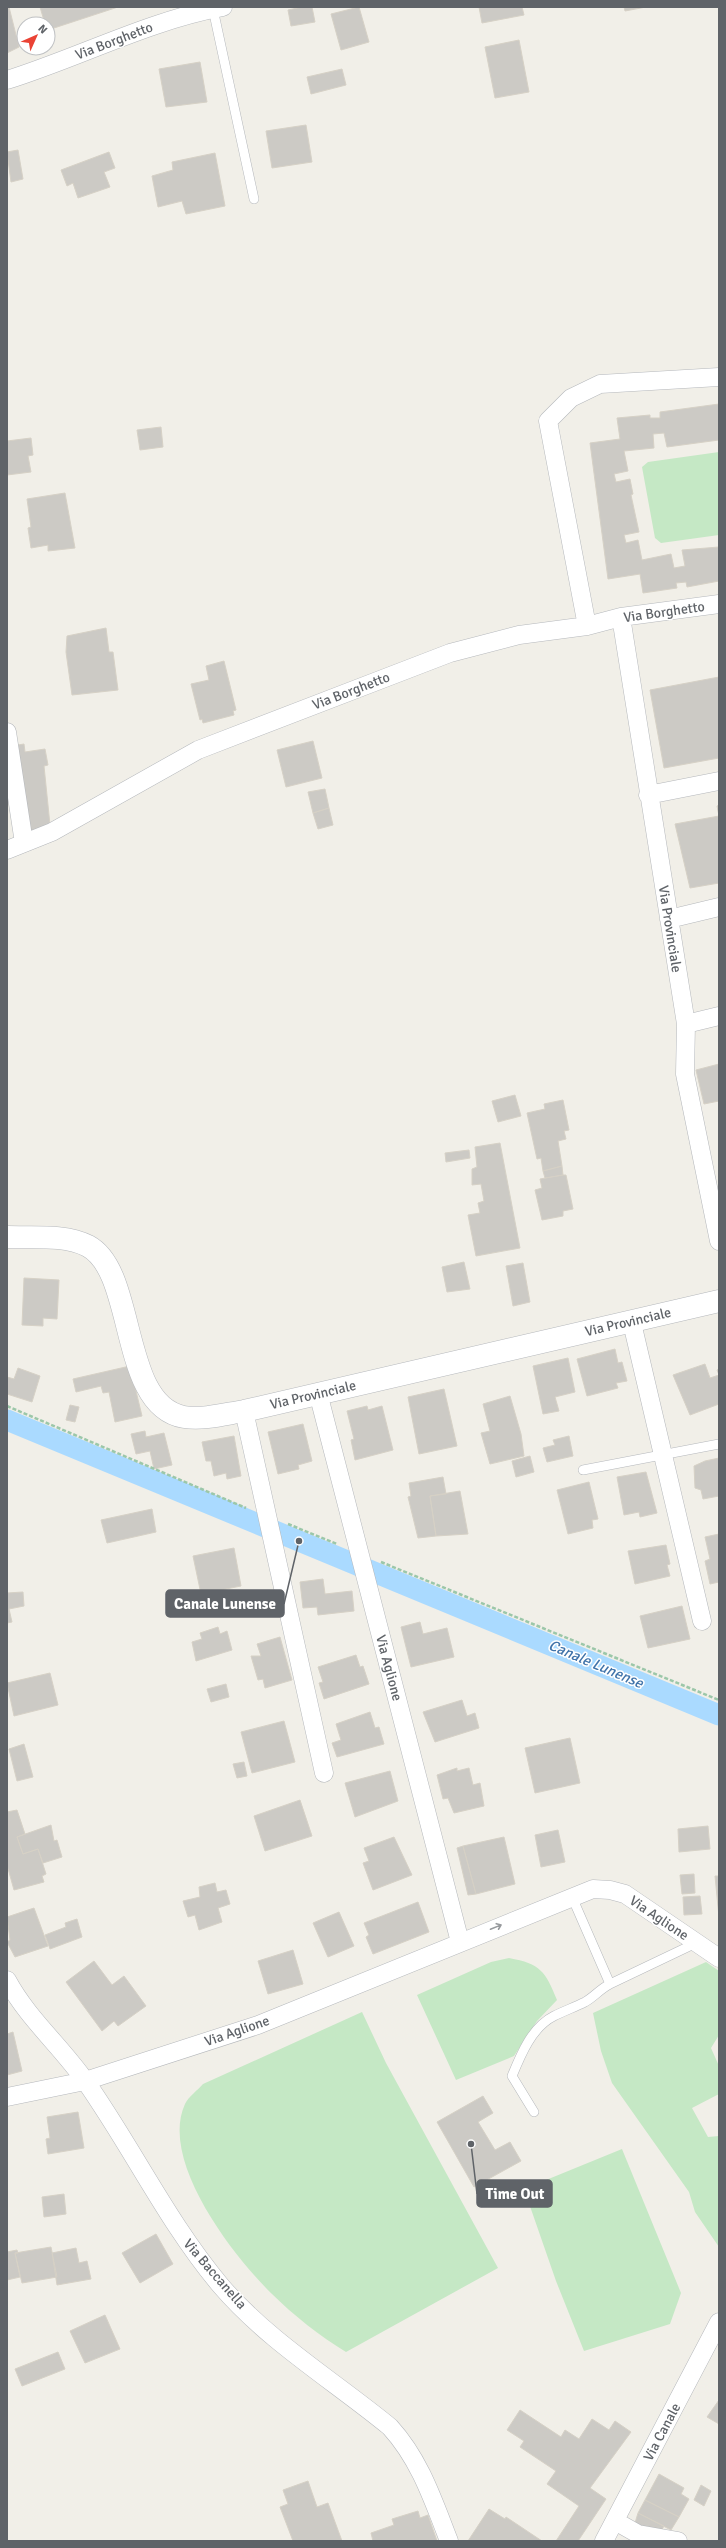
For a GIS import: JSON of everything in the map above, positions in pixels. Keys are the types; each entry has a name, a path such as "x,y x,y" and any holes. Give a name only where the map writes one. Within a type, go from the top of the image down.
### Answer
{"street":[{"name":"Via Borghetto","path":"7,80 40,70 164,14 218,8"},
{"path":"587,626 548,421 571,398 600,384 719,378"},
{"name":"Via Borghetto","path":"7,850 52,832 198,750 450,653 519,635 587,626 621,617 719,604"},
{"name":"Via Provinciale","path":"621,617 648,795 686,1024 686,1074 713,1181 719,1240"},
{"path":"7,732 24,843"},
{"path":"648,795 719,781"},
{"path":"669,919 719,907"},
{"path":"686,1024 719,1016"},
{"name":"Via Provinciale","path":"7,1237 78,1242 90,1247 100,1257 110,1271 116,1288 139,1370 151,1392 166,1409 183,1417 209,1417 244,1410 719,1301"},
{"path":"632,1322 702,1621"},
{"name":"Via Aglione","path":"318,1393 363,1561 369,1591 460,1942"},
{"path":"244,1410 273,1549 324,1773"},
{"name":"Via Aglione","path":"7,2097 85,2081 258,2025 592,1889 610,1890 625,1894 719,1958"},
{"name":"Via Baccanella","path":"7,1980 18,2002 85,2081 178,2230 222,2286 268,2333 390,2427 406,2445 419,2466 449,2541"},
{"name":"Via Canale","path":"604,2541 719,2322"},
{"path":"615,2521 638,2534 678,2541"}],"lane":[{"path":"218,8 254,199"},
{"path":"583,1470 719,1444"},
{"path":"572,1896 610,1984"},
{"path":"534,2112 512,2076 525,2047 536,2029 552,2016 586,2002 600,1989 696,1943"}],"green space":[{"path":"719,452 719,535 661,543 655,538 642,467 648,462"},
{"path":"509,1958 528,1963 540,1970 549,1982 557,2000 537,2021 514,2056 456,2080 417,1995 491,1962"},
{"path":"706,1962 719,1971 719,2035 711,2048 719,2066 719,2094 692,2108 708,2137 719,2136 719,2247 695,2212 689,2192 612,2083 601,2051 593,2013"},
{"path":"362,2012 386,2063 498,2268 346,2352 317,2332 289,2310 272,2294 238,2256 220,2232 204,2206 191,2179 182,2152 180,2127 186,2101 203,2084"},
{"path":"622,2149 681,2293 670,2324 584,2351 556,2281 524,2189"}],"building":[{"path":"7,7 9,7 16,35 16,48 7,53"},
{"path":"40,7 118,7 56,27 56,16 43,16"},
{"path":"302,7 312,7 315,22 291,26 288,10"},
{"path":"359,7 369,42 341,50 331,14"},
{"path":"479,7 522,7 524,15 482,23"},
{"path":"624,7 646,7 625,11"},
{"path":"519,40 529,92 495,98 485,47"},
{"path":"200,62 207,102 166,107 159,69"},
{"path":"342,69 346,85 311,94 307,77"},
{"path":"306,125 312,162 272,168 266,131"},
{"path":"18,150 23,179 11,182 7,152"},
{"path":"109,152 115,168 104,172 110,187 78,198 73,183 67,186 61,170"},
{"path":"215,153 225,206 186,214 182,201 158,207 152,176 173,170 172,162"},
{"path":"719,404 719,440 667,447 664,433 653,434 654,448 624,451 628,471 614,474 616,482 630,479 633,494 631,495 639,532 624,535 626,543 638,540 642,560 671,554 674,568 685,566 682,550 719,547 719,581 687,587 686,582 676,583 677,588 643,593 640,574 608,579 590,443 620,439 617,418 650,415 650,418 660,418 660,412"},
{"path":"161,427 163,447 140,450 137,430"},
{"path":"31,438 33,455 28,456 31,472 7,475 7,441"},
{"path":"65,493 75,548 48,551 48,545 31,548 28,528 31,527 27,499"},
{"path":"106,628 109,652 113,652 118,690 72,695 66,652 67,636"},
{"path":"224,661 236,710 233,711 234,715 203,723 202,719 200,720 191,684 209,680 206,666"},
{"path":"719,677 719,758 664,768 650,690"},
{"path":"313,741 322,778 286,787 277,750"},
{"path":"24,744 25,752 45,749 48,765 44,766 50,825 29,835 12,746"},
{"path":"325,789 329,808 313,813 308,792"},
{"path":"719,805 719,816 717,806"},
{"path":"329,808 333,825 318,829 313,813"},
{"path":"719,816 719,883 690,888 675,824"},
{"path":"719,1064 719,1101 704,1104 696,1070"},
{"path":"515,1095 521,1116 498,1122 492,1101"},
{"path":"563,1100 569,1130 564,1131 566,1139 558,1141 562,1166 543,1171 541,1158 537,1159 527,1113 545,1109 544,1104"},
{"path":"500,1143 520,1248 476,1256 468,1215 480,1213 478,1203 484,1201 481,1184 472,1185 472,1169 477,1167 475,1147"},
{"path":"469,1150 470,1158 446,1162 445,1153"},
{"path":"562,1166 563,1175 545,1178 543,1171"},
{"path":"566,1175 573,1209 563,1211 563,1216 542,1220 535,1190 542,1188 540,1179"},
{"path":"464,1262 470,1289 447,1292 442,1267"},
{"path":"523,1263 530,1302 513,1306 506,1266"},
{"path":"24,1278 59,1280 57,1319 43,1318 43,1326 22,1325"},
{"path":"615,1349 618,1363 622,1362 627,1381 616,1383 618,1388 587,1396 577,1359"},
{"path":"568,1358 575,1392 555,1397 559,1411 543,1414 533,1366"},
{"path":"705,1364 710,1378 719,1375 719,1404 690,1415 673,1375"},
{"path":"130,1366 142,1416 115,1422 109,1392 103,1393 101,1386 76,1392 73,1379"},
{"path":"18,1368 40,1376 32,1402 7,1394 7,1377 14,1379"},
{"path":"444,1389 457,1446 419,1454 408,1397"},
{"path":"510,1396 521,1434 524,1456 490,1464 481,1433 490,1431 483,1404"},
{"path":"70,1405 79,1407 75,1422 66,1420"},
{"path":"367,1406 368,1410 382,1406 393,1450 355,1460 351,1440 354,1439 347,1411"},
{"path":"303,1424 312,1461 298,1465 299,1469 278,1474 268,1432"},
{"path":"145,1431 146,1437 164,1433 172,1465 154,1469 150,1451 136,1454 131,1434"},
{"path":"234,1436 241,1476 227,1479 226,1473 214,1476 211,1461 206,1461 202,1442"},
{"path":"569,1436 573,1456 547,1462 543,1448 555,1445 553,1440"},
{"path":"530,1456 534,1472 516,1477 512,1461"},
{"path":"719,1458 719,1496 703,1499 701,1490 695,1488 694,1466 705,1461"},
{"path":"646,1472 657,1513 640,1517 639,1512 624,1515 617,1477"},
{"path":"443,1477 446,1494 430,1496 436,1536 418,1538 408,1497 411,1496 409,1483"},
{"path":"589,1482 598,1519 592,1520 593,1528 568,1534 557,1490"},
{"path":"460,1491 468,1534 436,1536 430,1496"},
{"path":"152,1509 156,1532 107,1543 101,1520"},
{"path":"719,1534 719,1582 710,1584 705,1561 710,1559 705,1537"},
{"path":"666,1545 670,1564 667,1565 670,1576 635,1584 628,1551"},
{"path":"234,1548 241,1586 201,1594 193,1556"},
{"path":"323,1579 325,1594 352,1591 354,1611 318,1615 317,1607 303,1608 300,1582"},
{"path":"23,1592 24,1606 9,1609 12,1622 7,1623 7,1593"},
{"path":"682,1606 690,1639 648,1648 640,1616"},
{"path":"420,1622 423,1634 447,1628 454,1657 411,1667 401,1627"},
{"path":"218,1627 220,1634 227,1631 232,1650 196,1661 192,1642 202,1639 200,1633"},
{"path":"280,1637 292,1680 265,1688 263,1679 258,1680 251,1656 261,1656 257,1644"},
{"path":"356,1655 360,1667 363,1666 369,1684 324,1699 319,1683 323,1682 318,1667"},
{"path":"50,1673 58,1705 14,1716 7,1683"},
{"path":"226,1684 229,1697 211,1702 207,1689"},
{"path":"462,1700 467,1716 475,1713 479,1728 435,1742 423,1712"},
{"path":"370,1712 375,1728 379,1727 384,1744 337,1757 332,1743 341,1740 336,1724"},
{"path":"284,1721 295,1762 252,1773 241,1732"},
{"path":"570,1738 580,1783 535,1793 525,1748"},
{"path":"24,1744 33,1777 17,1781 9,1749"},
{"path":"244,1762 247,1776 237,1778 233,1764"},
{"path":"457,1768 457,1771 469,1768 473,1785 480,1783 484,1806 454,1813 448,1798 443,1799 437,1775"},
{"path":"390,1771 398,1801 355,1817 345,1783"},
{"path":"300,1800 312,1836 265,1851 254,1816"},
{"path":"17,1810 25,1834 17,1837 23,1854 38,1849 46,1874 42,1876 44,1882 14,1890 7,1865 7,1812"},
{"path":"51,1825 54,1841 57,1840 62,1857 43,1863 38,1849 23,1854 17,1837"},
{"path":"708,1826 710,1849 679,1852 678,1829"},
{"path":"558,1830 565,1862 541,1867 535,1835"},
{"path":"394,1837 412,1875 373,1890 363,1863 369,1861 364,1848"},
{"path":"504,1837 515,1884 476,1894 463,1846"},
{"path":"463,1846 476,1894 468,1895 457,1848"},
{"path":"694,1874 695,1893 682,1894 680,1875"},
{"path":"715,1876 719,1876 719,1917"},
{"path":"215,1883 217,1892 226,1890 230,1904 218,1908 222,1922 199,1930 195,1915 188,1917 183,1901 200,1897 199,1887"},
{"path":"700,1896 702,1914 684,1915 683,1897"},
{"path":"418,1902 429,1932 373,1954 366,1937 369,1935 364,1923"},
{"path":"34,1908 48,1946 15,1957 7,1942 10,1940 7,1917"},
{"path":"339,1912 354,1946 328,1957 313,1923"},
{"path":"77,1919 82,1937 50,1949 45,1935 66,1927 65,1923"},
{"path":"293,1950 303,1984 268,1994 258,1961"},
{"path":"94,1961 112,1985 124,1976 146,2006 118,2026 114,2021 102,2031 66,1982"},
{"path":"13,2032 22,2071 7,2075 7,2034"},
{"path":"483,2096 493,2113 478,2122 495,2150 510,2142 521,2161 474,2187 437,2122"},
{"path":"78,2112 84,2148 48,2154 46,2139 50,2138 47,2117"},
{"path":"64,2194 66,2214 44,2217 42,2197"},
{"path":"156,2234 173,2264 140,2283 122,2253"},
{"path":"51,2247 57,2277 22,2283 15,2253"},
{"path":"76,2248 79,2263 87,2261 91,2279 57,2285 52,2253"},
{"path":"17,2250 18,2253 15,2253 20,2277 7,2280 7,2252"},
{"path":"105,2315 120,2349 85,2363 70,2331"},
{"path":"58,2352 65,2369 22,2386 15,2369"},
{"path":"719,2400 719,2424 707,2417"},
{"path":"520,2410 561,2437 565,2430 579,2439 592,2419 609,2430 615,2421 631,2432 590,2488 606,2499 578,2541 556,2541 579,2506 547,2484 556,2471 520,2447 524,2441 507,2430"},
{"path":"659,2474 684,2488 681,2494 689,2499 679,2517 645,2500"},
{"path":"308,2481 317,2507 328,2503 342,2541 293,2541 280,2507 288,2504 283,2490"},
{"path":"701,2485 711,2491 704,2506 694,2500"},
{"path":"645,2500 679,2517 671,2530 638,2513"},
{"path":"489,2509 505,2519 506,2517 542,2541 468,2541"},
{"path":"418,2511 420,2518 428,2515 437,2541 373,2541 371,2533 394,2525 392,2519"},
{"path":"638,2513 664,2526 660,2533 635,2523"}],"waterway":[{"name":"Canale Lunense","path":"7,1420 719,1715"}],"place":[{"name":"Canale Lunense","path":"299,1541"},
{"name":"Time Out","path":"471,2144"}]}
